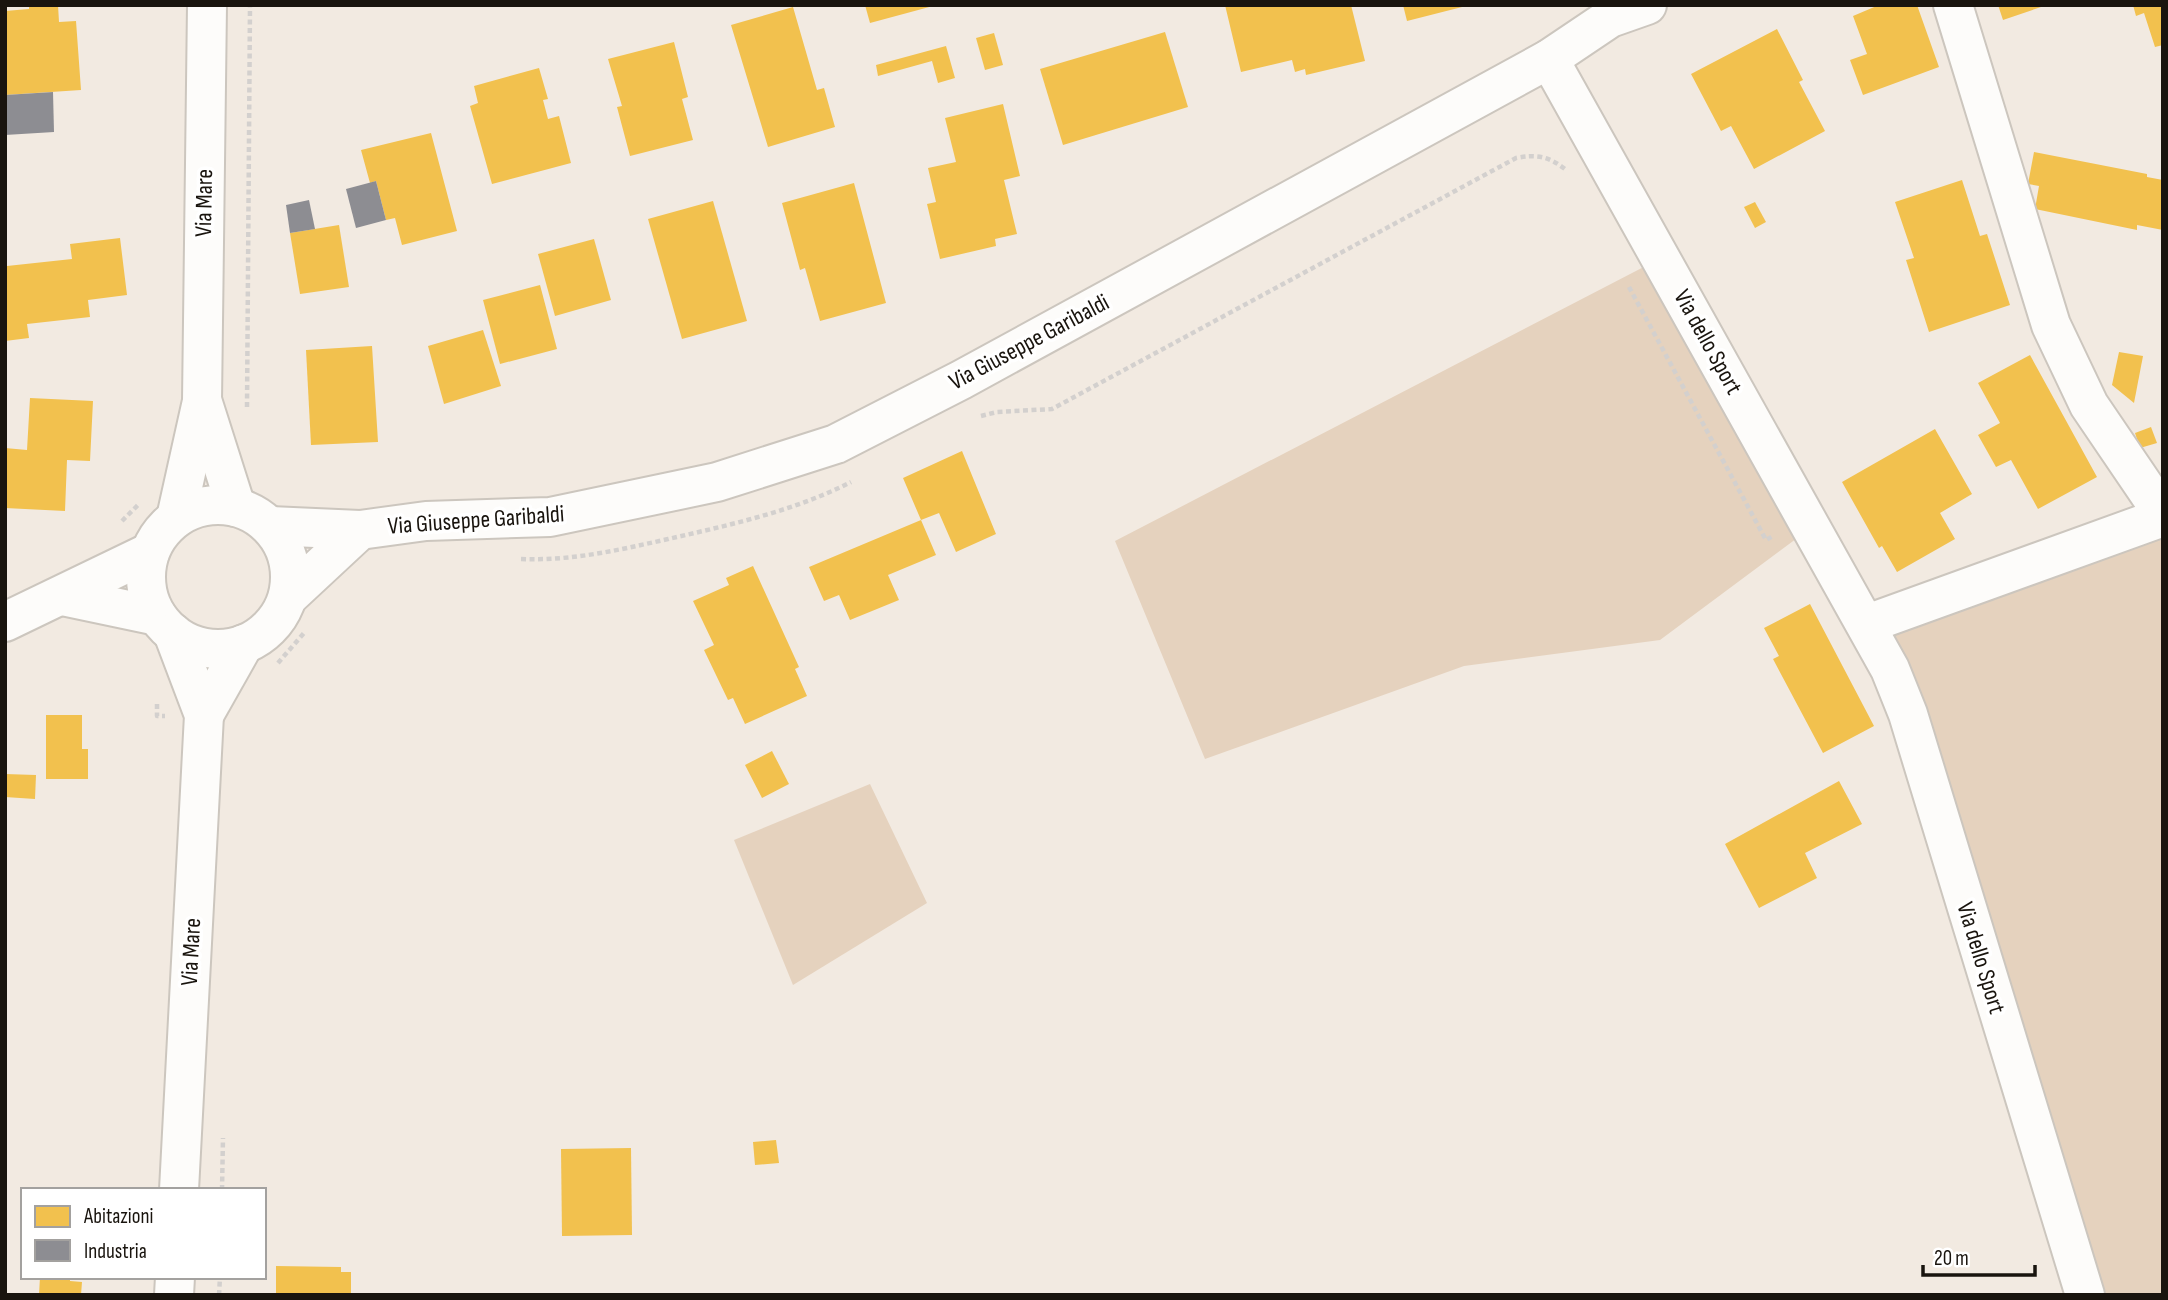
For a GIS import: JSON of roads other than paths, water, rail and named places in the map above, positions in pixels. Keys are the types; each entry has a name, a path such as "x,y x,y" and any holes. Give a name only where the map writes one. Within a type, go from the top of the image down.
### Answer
{"street":[{"name":"Via Mare","path":"179,1188 204,715 165,625 149,596 146,574 150,552 161,533 176,518 202,401 208,5"},
{"name":"Via Giuseppe Garibaldi","path":"270,526 360,530 426,521 550,517 717,482 836,444 961,380 1549,59 1608,11 1647,5"},
{"path":"1867,624 2163,516 2090,405 2050,326 1953,5"},
{"name":"Via dello Sport","path":"1549,59 1867,624 1908,714 2085,1295"},
{"name":"Via Mare","path":"202,401 236,507"},
{"path":"176,518 195,508 215,505 236,507 254,514 270,526 288,559 298,612"},
{"name":"Via Giuseppe Garibaldi","path":"298,612 360,530"},
{"path":"5,622 150,552"},
{"path":"62,596 165,625"},
{"name":"Via Mare","path":"204,715 258,657 264,633 278,618 298,612"},
{"name":"Via Mare","path":"165,625 195,645 258,657"}]}
